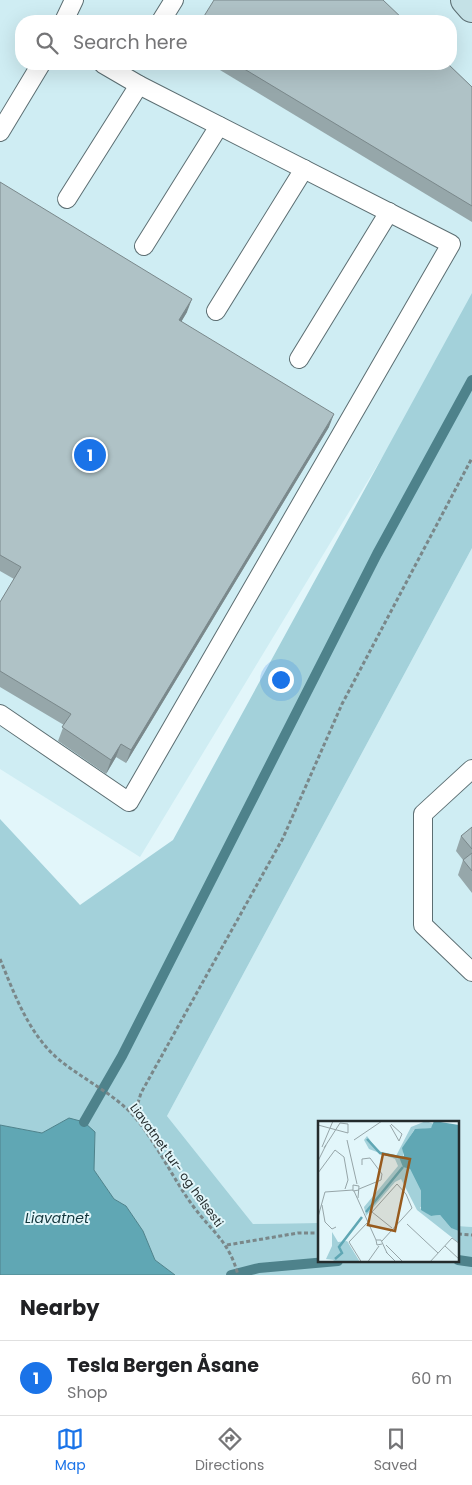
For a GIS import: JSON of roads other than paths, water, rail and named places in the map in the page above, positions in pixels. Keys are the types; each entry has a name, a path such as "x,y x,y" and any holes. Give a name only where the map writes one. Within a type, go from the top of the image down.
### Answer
{"main road":[{"path":"465,0 472,8"}],"lane":[{"path":"67,15 74,0"},
{"path":"165,15 174,0"},
{"path":"0,132 36,70"},
{"path":"0,714 129,802 451,244 219,126 134,76 118,70"},
{"path":"67,199 134,76"},
{"path":"144,246 219,126"},
{"path":"216,311 304,169"},
{"path":"300,359 389,212"},
{"path":"472,769 423,814 424,925 472,972"}],"water":[{"name":"Liavatnet","path":"69,1118 84,1122 95,1132 94,1170 114,1199 126,1206 143,1231 155,1260 175,1275 0,1275 0,1125 42,1133"}],"waterway":[{"path":"84,1122 122,1056 377,554 472,380"},
{"path":"460,1260 472,1262"},
{"path":"231,1275 259,1268 327,1262"}],"place":[{"name":"Tesla Bergen Åsane","path":"90,455"}]}
